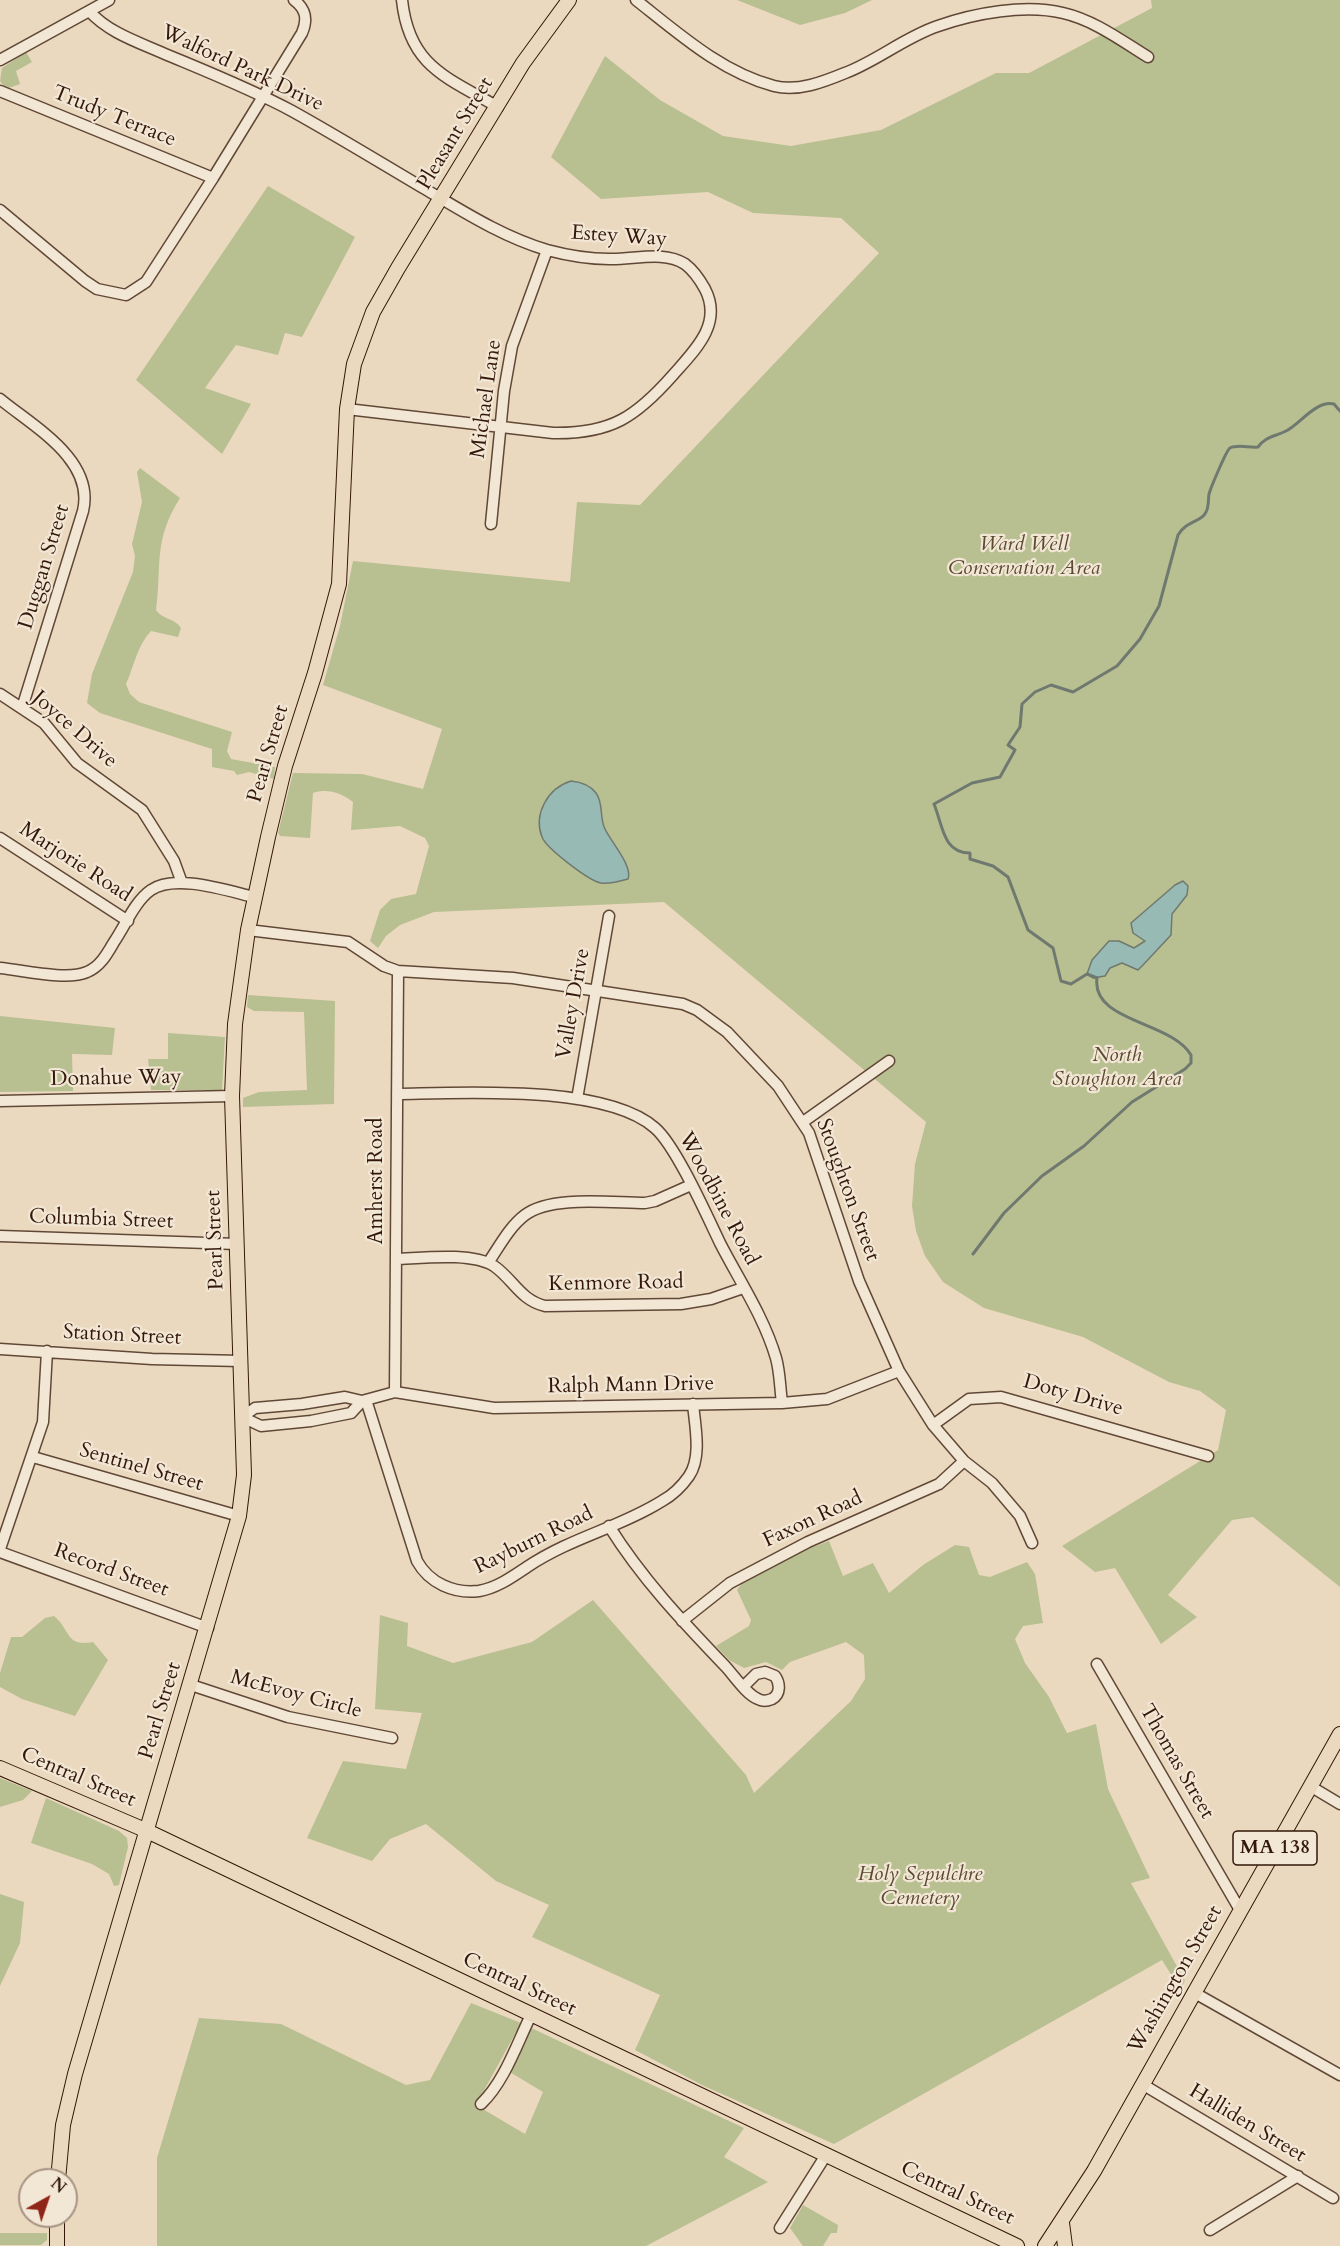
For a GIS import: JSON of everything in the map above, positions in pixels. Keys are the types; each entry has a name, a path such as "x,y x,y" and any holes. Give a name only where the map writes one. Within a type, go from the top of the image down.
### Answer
{"main road":[{"name":"Pleasant Street","path":"383,294 523,63 569,0"},
{"name":"Pearl Street","path":"59,2168 62,2133 71,2088 145,1830 208,1628 239,1516 244,1475 232,1096 235,1024 254,897 285,766 321,654 339,584 347,410 354,364 362,338 383,294"},
{"name":"Washington Street","path":"1045,2246 1062,2223 1340,1734"},
{"name":"Central Street","path":"0,1768 145,1830 1017,2246"},
{"path":"1062,2223 1065,2246"},
{"path":"57,2228 57,2246"}],"street":[{"path":"0,60 109,0"},
{"path":"0,210 85,281 98,289 126,295 146,282 213,178 305,26 306,15 302,7 294,0"},
{"path":"402,0 408,35 430,65 498,107"},
{"path":"636,0 710,57 764,82 796,88 825,81 860,67 937,26 1006,12 1034,9 1065,13 1107,31 1148,57"},
{"path":"1006,0 1006,12"},
{"name":"Walford Park Drive","path":"89,11 105,26 263,95 442,199"},
{"name":"Trudy Terrace","path":"0,91 213,178"},
{"name":"Estey Way","path":"347,410 579,434 604,429 626,420 650,401 699,346 709,329 711,311 708,294 700,280 686,264 672,259 610,260 547,250 481,222 442,199"},
{"name":"Michael Lane","path":"491,524 512,346 547,250"},
{"name":"Duggan Street","path":"1,402 67,455 81,474 86,488 83,511 22,708"},
{"name":"Joyce Drive","path":"0,694 51,730 76,764 142,810 174,861 182,883"},
{"name":"Marjorie Road","path":"0,838 128,921"},
{"path":"0,968 69,975 85,973 97,967 151,889 182,883 254,897"},
{"name":"Valley Drive","path":"577,1099 609,916"},
{"name":"Stoughton Street","path":"248,930 348,942 384,966 398,971 513,978 683,1004 697,1010 727,1032 778,1086 803,1122 818,1156 859,1281 899,1371 933,1425 964,1461 992,1483 1020,1516 1032,1543"},
{"name":"Amherst Road","path":"395,1392 398,971"},
{"path":"803,1122 889,1061"},
{"name":"Woodbine Road","path":"397,1094 510,1092 577,1099 640,1117 657,1129 691,1185 772,1346 782,1403"},
{"name":"Donahue Way","path":"0,1101 232,1096"},
{"path":"396,1259 471,1259 488,1263 519,1220 540,1207 556,1204 645,1203 691,1185"},
{"name":"Columbia Street","path":"0,1236 237,1244"},
{"name":"Kenmore Road","path":"488,1263 524,1296 545,1306 681,1304 711,1299 743,1288"},
{"name":"Station Street","path":"0,1349 152,1359 241,1361"},
{"path":"0,1550 43,1422 47,1351"},
{"name":"Ralph Mann Drive","path":"364,1400 351,1413 311,1421 261,1426 242,1417 255,1408 345,1397 364,1400 395,1392 494,1408 782,1403 827,1399 899,1371"},
{"name":"Doty Drive","path":"933,1425 969,1399 1001,1396 1208,1456"},
{"name":"Rayburn Road","path":"364,1400 412,1550 422,1570 435,1582 457,1590 488,1589 558,1548 664,1500 690,1475 695,1461 693,1404"},
{"name":"Sentinel Street","path":"33,1457 239,1516"},
{"name":"Faxon Road","path":"682,1621 729,1583 808,1542 939,1484 964,1461"},
{"path":"609,1526 642,1575 744,1686"},
{"name":"Record Street","path":"0,1550 208,1628"},
{"name":"Thomas Street","path":"1097,1664 1240,1910"},
{"name":"McEvoy Circle","path":"191,1685 288,1717 392,1738"},
{"path":"1310,1786 1340,1804"},
{"path":"1193,1992 1340,2075"},
{"path":"481,2104 491,2094 501,2078 532,2013"},
{"name":"Halliden Street","path":"1142,2084 1333,2198"},
{"path":"780,2228 826,2155"},
{"path":"1210,2230 1299,2176"}],"green space":[{"path":"737,0 872,0 845,13 800,25"},
{"name":"Ward Well Conservation Area","path":"1151,0 1340,0 1340,1587 1253,1517 1232,1520 1168,1595 1197,1617 1161,1644 1115,1568 1095,1572 1062,1546 1218,1450 1226,1410 1200,1391 1169,1382 1083,1337 984,1308 943,1282 925,1256 916,1231 912,1206 915,1164 926,1122 664,902 434,912 400,925 386,936 378,948 370,941 380,910 391,899 416,894 429,846 425,838 400,826 351,830 353,802 329,791 313,793 310,838 280,836 278,833 293,773 362,774 423,789 442,729 323,685 340,626 353,561 570,582 577,502 640,505 879,253 841,218 753,213 708,192 601,199 551,157 605,56 660,100 723,136 791,146 881,130 996,73 1029,73 1152,8"},
{"path":"26,52 32,62 16,71 20,84 6,89 0,81 2,68"},
{"path":"268,186 355,237 302,337 285,333 278,355 236,345 205,388 251,404 222,454 136,380"},
{"path":"140,468 180,498 171,513 162,540 156,610 162,616 176,622 181,628 178,637 151,631 146,637 126,684 130,694 139,702 232,732 227,751 231,759 275,767 274,779 249,772 237,775 234,771 212,767 212,749 100,713 87,703 92,674 133,572 135,556 132,544 142,502 137,472"},
{"path":"248,995 335,1001 334,1104 243,1107 243,1098 259,1092 307,1090 304,1012 254,1011 247,1007"},
{"path":"0,1016 115,1028 112,1055 72,1054 73,1091 0,1092"},
{"path":"168,1033 225,1037 222,1090 151,1090 148,1059 168,1059"},
{"name":"Holy Sepulchre Cemetery","path":"829,1541 843,1576 873,1563 889,1593 923,1565 955,1545 969,1547 979,1575 990,1577 1027,1562 1035,1574 1043,1623 1023,1626 1015,1639 1025,1663 1049,1697 1067,1733 1096,1724 1108,1789 1150,1878 1131,1883 1185,1981 1180,1989 1162,1960 834,2144 704,2086 635,2050 660,1995 532,1937 549,1905 496,1881 426,1824 390,1839 372,1861 307,1838 343,1761 406,1769 422,1713 375,1709 380,1615 408,1623 407,1646 453,1663 532,1642 593,1600 746,1775 754,1793 851,1701 865,1679 864,1655 846,1642 790,1662 782,1670 766,1662 744,1668 729,1660 716,1646 749,1626 751,1620 737,1590 743,1582 800,1552"},
{"path":"54,1616 73,1640 84,1643 93,1642 108,1660 75,1716 22,1699 0,1687 0,1673 11,1637 22,1637 45,1618"},
{"path":"0,1778 32,1791 23,1800 0,1807"},
{"path":"46,1798 119,1831 127,1838 128,1847 119,1885 114,1886 109,1874 92,1864 31,1843"},
{"path":"0,1894 24,1902 20,1943 0,1986"},
{"path":"471,2003 521,2023 476,2105 525,2134 543,2092 508,2071 527,2026 744,2128 724,2157 768,2182 646,2246 157,2246 157,2158 199,2018 281,2024 406,2085 430,2080"},
{"path":"803,2205 838,2225 837,2233 831,2233 823,2246 803,2246 790,2228"},
{"path":"0,2233 47,2233 47,2240 41,2245 0,2245"}],"water":[{"path":"571,781 585,784 596,793 600,802 603,824 625,861 629,874 628,879 607,883 595,881 559,856 542,837 540,820 544,803 556,789"},
{"path":"1183,881 1188,886 1187,895 1172,914 1171,935 1138,970 1122,963 1110,968 1105,976 1093,978 1087,974 1092,960 1109,941 1119,941 1134,948 1145,941 1133,933 1131,923 1175,885"}],"waterway":[{"path":"973,1254 1004,1213 1042,1176 1084,1146 1132,1102 1185,1069 1191,1063 1191,1055 1181,1044 1167,1035 1119,1013 1106,1004 1098,993 1097,978 1087,974 1071,984 1061,981 1053,948 1028,930 1008,877 993,866 970,859 970,853 954,848 945,837 934,804 972,783 1000,777 1015,750 1008,745 1020,727 1022,704 1035,692 1051,685 1073,692 1117,666 1140,639 1159,606 1178,535 1186,526 1201,518 1206,512 1210,490 1230,448 1258,447 1267,439 1291,428 1308,413 1321,406 1334,404 1340,411"}],"park label":[{"name":"North Stoughton Area","path":"1117,1068"}]}
